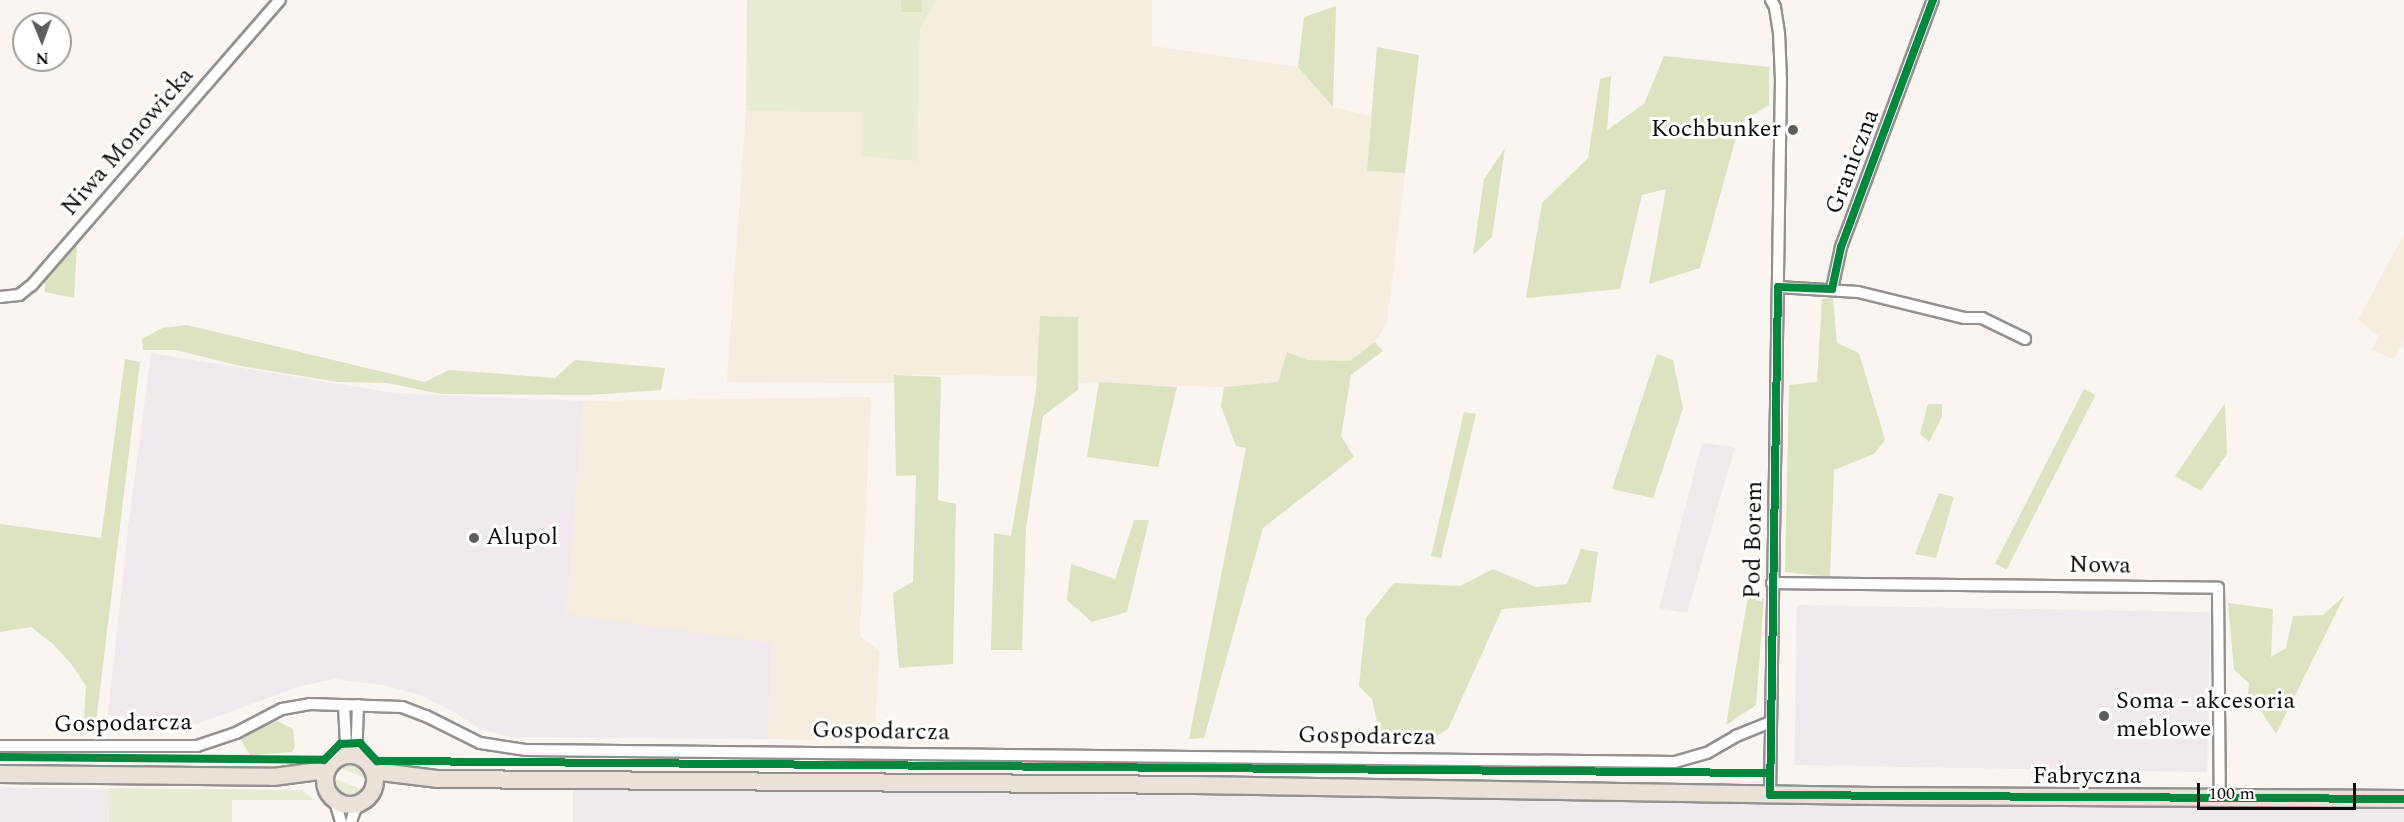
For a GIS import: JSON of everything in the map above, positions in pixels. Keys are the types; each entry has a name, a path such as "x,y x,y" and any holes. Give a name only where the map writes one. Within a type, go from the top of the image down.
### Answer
{"main road":[{"path":"0,774 273,777 333,764 350,755 367,763 375,780 374,789 368,799 359,804 346,806 330,794 273,777"},
{"name":"Fabryczna","path":"367,763 381,772 437,779"},
{"path":"330,794 333,764"},
{"name":"Fabryczna","path":"374,789 393,783 437,779 1183,785 1770,795 2404,799"}],"street":[{"name":"Niwa Monowicka","path":"0,297 19,295 32,285 280,0"},
{"name":"Pod Borem","path":"1770,795 1781,80 1776,7 1771,0"},
{"name":"Graniczna","path":"1833,289 1841,247 1933,0"},
{"path":"1778,287 1858,292 1965,318 1982,318 2025,339"},
{"name":"Nowa","path":"1772,584 2218,588 2220,797"},
{"name":"Gospodarcza","path":"0,746 197,746 236,733 282,709 310,704 402,707 426,716 480,743 526,750 1675,762 1701,755 1770,722"},
{"path":"333,764 346,744 344,705"},
{"path":"358,705 357,743 367,763"},
{"path":"330,794 341,822"},
{"path":"351,822 359,804"}],"shaded area":[{"path":"936,0 1152,0 1152,46 1298,67 1333,107 1371,116 1367,171 1405,173 1387,323 1375,342 1350,361 1307,360 1287,353 1278,382 1224,387 1078,383 1078,317 1040,316 1037,376 894,375 894,383 727,382 746,111 861,111 916,160 920,30"},
{"path":"2404,234 2404,341 2394,359 2371,350 2379,336 2358,320"},
{"path":"151,353 394,393 583,401 567,613 772,643 768,739 511,737 480,729 453,711 420,695 383,685 335,679 301,686 196,724 108,715 128,529"},
{"path":"871,397 860,636 879,651 875,741 768,739 772,643 567,614 583,401"},
{"path":"1702,443 1735,447 1687,613 1659,608"},
{"path":"1797,605 2210,612 2207,772 1794,765"},
{"path":"0,787 109,789 108,822 0,822"},
{"path":"573,789 2404,809 2404,822 573,822"}],"green space":[{"path":"747,0 936,0 920,30 917,161 861,156 861,112 746,111"},
{"path":"901,0 922,0 922,12 901,12"},
{"path":"1336,6 1333,107 1298,67 1304,17"},
{"path":"1377,47 1419,55 1405,173 1367,171"},
{"path":"1664,56 1769,67 1769,105 1740,123 1700,268 1649,284 1666,189 1642,195 1620,289 1526,298 1542,203 1588,158 1600,79 1611,76 1607,130 1644,104"},
{"path":"1505,148 1492,237 1473,255 1484,179"},
{"path":"77,244 74,298 45,292 45,280"},
{"path":"1833,298 1837,343 1859,353 1885,440 1874,454 1834,470 1830,577 1785,572 1789,385 1817,382 1822,299"},
{"path":"1040,316 1078,317 1078,390 1043,416 1026,528 1022,650 991,650 994,533 1011,536 1036,391"},
{"path":"187,325 425,382 449,370 555,378 575,360 665,368 661,390 589,395 441,394 387,383 338,382 240,366 176,350 143,350 142,339 162,328"},
{"path":"1375,342 1383,351 1351,375 1341,436 1354,457 1263,528 1204,738 1189,739 1246,448 1236,446 1221,406 1224,387 1278,382 1287,352 1307,360 1350,361"},
{"path":"1657,354 1673,360 1683,408 1653,498 1612,489"},
{"path":"125,359 140,362 96,722 84,718 86,686 72,665 53,644 31,627 0,632 0,524 101,538"},
{"path":"894,375 941,377 938,500 956,504 953,664 899,668 893,593 913,582 916,475 896,476"},
{"path":"1099,382 1177,387 1158,467 1087,457"},
{"path":"2084,389 2096,395 2007,570 1995,564"},
{"path":"2225,403 2227,454 2201,491 2175,476"},
{"path":"1928,404 1942,404 1942,417 1929,442 1920,434"},
{"path":"1464,412 1476,414 1441,558 1431,556"},
{"path":"1939,493 1954,497 1936,558 1915,554"},
{"path":"1134,520 1149,520 1127,612 1092,622 1067,600 1071,564 1115,579"},
{"path":"1581,549 1598,552 1591,602 1502,609 1448,729 1421,746 1381,740 1372,699 1359,686 1366,618 1394,583 1460,586 1493,569 1536,587 1567,584"},
{"path":"2345,595 2276,734 2259,708 2247,702 2249,683 2234,670 2228,603 2273,609 2271,657 2286,648 2293,616 2323,615"},
{"path":"1748,596 1764,599 1756,705 1726,725"},
{"path":"277,721 293,729 295,747 292,752 250,755 241,740 250,729"},
{"path":"351,763 362,768 367,779 338,767"},
{"path":"332,778 365,790 355,797 345,797 335,790"},
{"path":"109,788 302,790 314,800 232,800 232,822 109,822"}],"cycle path":[{"path":"1933,0 1841,247 1832,289 1778,287 1770,795 2404,799"},
{"path":"0,757 324,760 340,744 360,743 377,761 1769,773"}],"place":[{"name":"Kochbunker","path":"1793,130"},
{"name":"Alupol","path":"474,538"},
{"name":"Soma - akcesoria meblowe","path":"2104,716"}]}
